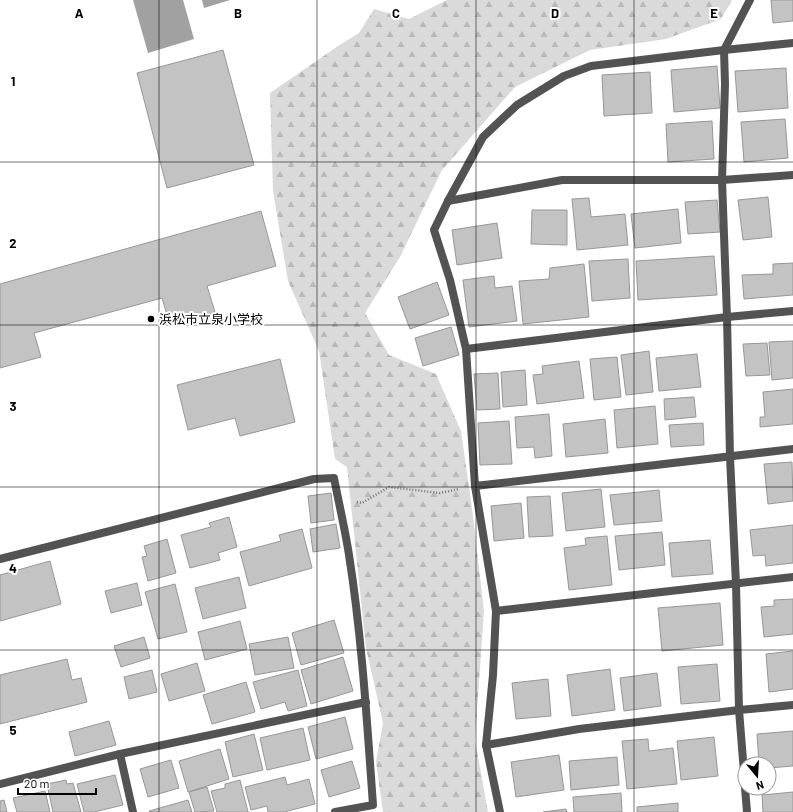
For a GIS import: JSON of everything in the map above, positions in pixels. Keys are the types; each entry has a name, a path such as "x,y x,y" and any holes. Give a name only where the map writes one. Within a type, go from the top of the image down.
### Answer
{"street":[{"path":"743,756 739,710 722,180 724,50 750,0"},
{"path":"500,812 486,745 493,675 496,611 475,486 466,349 450,280 434,230 483,137 517,105 564,76 591,66 793,43"},
{"path":"448,201 562,180 722,180 793,175"},
{"path":"466,349 727,317 793,311"},
{"path":"475,486 793,449"},
{"path":"0,559 314,479 334,478 349,555 366,702 373,806 335,812"},
{"path":"496,611 793,578"},
{"path":"0,784 120,754 366,702"},
{"path":"486,745 579,729 793,705"},
{"path":"120,754 133,812"},
{"path":"746,796 747,812"}],"path":[{"path":"338,498 362,503 389,487 440,493 475,486"}],"green space":[{"path":"447,0 732,0 721,19 666,39 590,50 515,87 442,170 400,257 365,313 389,355 436,374 461,431 484,611 475,740 488,812 383,812 376,762 383,723 366,648 347,467 335,459 319,351 288,281 273,191 270,93 359,33 374,9 409,19"}],"shaded area":[{"path":"133,0 183,0 194,39 148,53"},
{"path":"202,0 230,0 204,8"}],"building":[{"path":"771,0 793,0 793,21 773,23"},
{"path":"223,50 254,165 167,188 137,73"},
{"path":"717,66 720,108 674,112 671,70"},
{"path":"786,68 788,108 738,112 735,71"},
{"path":"650,72 652,113 604,116 602,75"},
{"path":"785,119 788,158 744,162 741,122"},
{"path":"712,121 714,159 668,162 666,124"},
{"path":"768,197 772,237 743,240 738,200"},
{"path":"589,198 591,217 625,214 628,245 577,250 572,199"},
{"path":"717,200 720,232 688,234 685,202"},
{"path":"678,209 681,243 635,248 631,214"},
{"path":"532,210 567,210 567,245 531,244"},
{"path":"261,211 276,266 207,286 215,312 170,325 162,298 34,333 41,357 0,368 0,284"},
{"path":"497,223 502,258 457,265 452,230"},
{"path":"714,256 717,295 638,300 636,261"},
{"path":"628,259 630,298 592,301 589,261"},
{"path":"793,263 793,295 744,299 742,275 773,274 773,264"},
{"path":"584,264 589,317 523,324 519,281 549,279 550,268"},
{"path":"494,276 495,288 512,286 517,321 469,327 463,280"},
{"path":"437,282 449,315 410,329 398,297"},
{"path":"451,327 459,355 423,366 415,338"},
{"path":"793,341 793,378 772,380 769,342"},
{"path":"767,343 770,375 746,376 743,344"},
{"path":"649,351 653,392 626,395 621,355"},
{"path":"697,354 701,387 659,391 656,358"},
{"path":"617,357 621,397 594,400 590,359"},
{"path":"280,359 295,422 240,436 235,418 188,430 177,385"},
{"path":"579,361 584,398 537,404 533,375 543,374 542,366"},
{"path":"525,370 527,405 503,407 501,372"},
{"path":"498,373 500,409 477,410 474,374"},
{"path":"793,389 793,424 760,427 760,417 765,417 763,392"},
{"path":"694,397 696,417 665,420 664,399"},
{"path":"655,406 658,444 617,448 614,410"},
{"path":"549,414 552,456 535,458 534,447 517,448 515,417"},
{"path":"605,419 608,453 566,457 563,424"},
{"path":"509,421 512,464 480,465 478,423"},
{"path":"703,423 704,445 671,447 669,425"},
{"path":"792,462 793,501 768,504 764,464"},
{"path":"601,489 605,527 566,531 562,493"},
{"path":"659,490 662,521 614,525 610,495"},
{"path":"331,493 334,520 311,523 308,496"},
{"path":"550,496 553,536 529,537 527,497"},
{"path":"521,503 524,538 494,541 491,506"},
{"path":"229,517 237,547 218,553 220,560 190,568 181,535 211,527 209,523"},
{"path":"336,524 340,548 313,552 310,529"},
{"path":"793,525 793,563 766,566 765,555 753,556 750,530"},
{"path":"302,529 312,568 249,586 240,552 281,541 279,535"},
{"path":"662,532 665,565 619,570 615,536"},
{"path":"607,536 612,585 569,590 564,548 586,545 585,538"},
{"path":"167,539 176,573 148,581 142,557 147,556 144,546"},
{"path":"710,540 713,574 672,577 669,543"},
{"path":"50,561 61,604 0,621 0,575"},
{"path":"239,577 246,608 203,619 195,588"},
{"path":"137,583 142,605 111,613 105,591"},
{"path":"175,584 187,632 158,639 145,592"},
{"path":"793,599 793,634 764,637 761,607 774,606 774,600"},
{"path":"720,603 723,645 662,651 658,608"},
{"path":"334,620 344,653 301,665 292,633"},
{"path":"240,621 247,649 205,660 198,632"},
{"path":"144,637 150,658 121,667 114,646"},
{"path":"288,637 294,668 255,675 249,644"},
{"path":"793,651 793,689 769,692 766,654"},
{"path":"343,657 353,691 311,704 301,670"},
{"path":"67,659 72,680 81,678 87,702 0,724 0,675"},
{"path":"197,663 205,691 169,701 161,674"},
{"path":"717,664 720,701 681,704 678,667"},
{"path":"610,669 615,710 572,716 567,675"},
{"path":"152,670 157,692 129,699 124,677"},
{"path":"298,670 307,706 288,711 285,702 261,709 253,682"},
{"path":"657,673 661,706 624,711 620,678"},
{"path":"548,679 551,716 516,719 512,683"},
{"path":"246,682 255,712 212,724 203,695"},
{"path":"345,717 353,749 316,759 308,727"},
{"path":"109,721 116,745 75,756 69,732"},
{"path":"303,728 310,760 267,770 260,738"},
{"path":"793,731 793,766 777,767 777,756 758,756 757,734"},
{"path":"254,734 263,770 233,777 225,742"},
{"path":"714,737 718,776 681,780 677,741"},
{"path":"648,739 649,751 673,748 677,784 627,789 622,741"},
{"path":"220,749 229,779 188,792 179,761"},
{"path":"559,755 564,790 516,797 511,762"},
{"path":"617,757 619,785 571,790 569,761"},
{"path":"171,760 179,788 148,797 140,769"},
{"path":"352,761 360,788 329,797 321,770"},
{"path":"115,775 123,805 94,812 84,812 77,784"},
{"path":"285,777 287,785 309,779 315,804 284,812 268,812 267,806 251,810 245,787"},
{"path":"66,780 67,784 73,783 81,812 53,812 47,784"},
{"path":"240,780 248,812 217,812 211,791 225,788 225,784"},
{"path":"207,787 214,811 195,812 189,792"},
{"path":"45,791 50,812 17,812 13,798"},
{"path":"793,792 793,812 763,812 762,796 777,796 777,794"},
{"path":"621,793 622,812 574,812 573,797"},
{"path":"4,800 7,812 0,812 0,801"},
{"path":"188,800 192,812 149,811"},
{"path":"678,803 678,812 637,812 637,807"},
{"path":"566,809 567,812 543,812"}],"place":[{"name":"浜松市立泉小学校","path":"151,319"}]}
